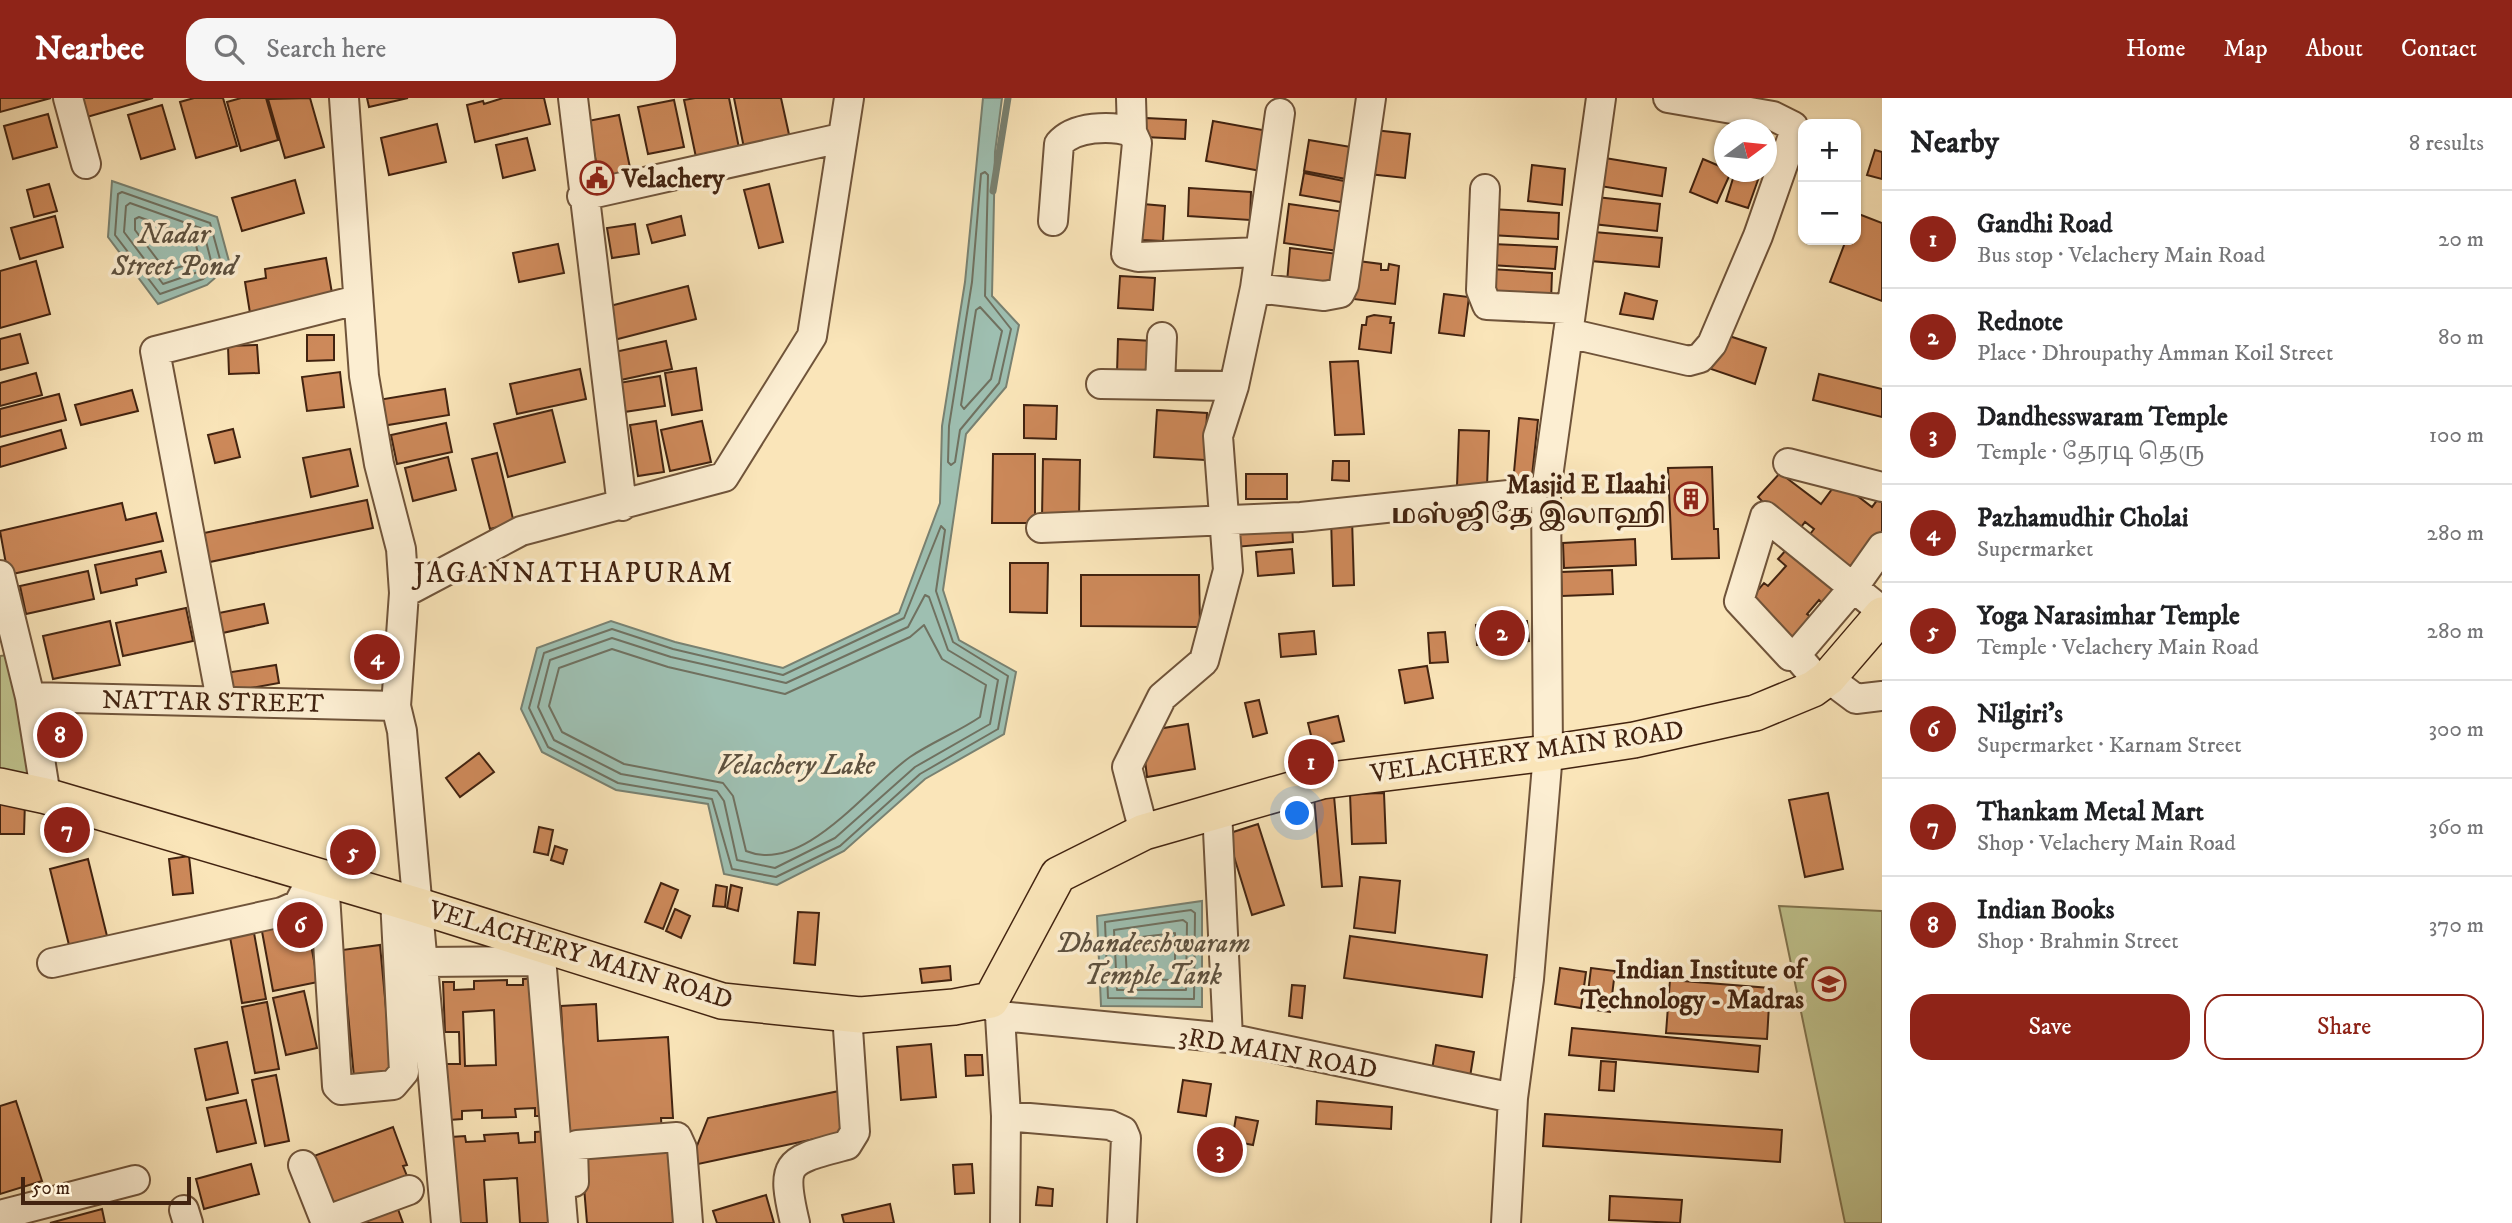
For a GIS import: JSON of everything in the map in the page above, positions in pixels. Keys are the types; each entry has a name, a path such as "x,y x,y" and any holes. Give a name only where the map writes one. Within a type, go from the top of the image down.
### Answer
{"main road":[{"name":"VELACHERY MAIN ROAD","path":"0,786 46,796 407,903 722,1001 847,1014 954,1007 995,1008 1058,875 1144,832 1322,781 1634,740 1755,713 1824,681 1882,613"}],"street":[{"path":"68,98 86,164"},
{"path":"319,877 337,1086 341,1090 393,1085 404,1072 407,903 402,731 396,706 404,593 401,549 379,464 364,376 344,98"},
{"path":"404,593 521,531 724,477 812,336 849,98"},
{"path":"1132,98 1132,132 1137,143 1126,254 1138,257 1260,252"},
{"path":"1255,288 1324,296 1340,293 1344,285 1371,98"},
{"path":"1506,1223 1513,1098 1529,979 1548,753 1546,491 1601,98"},
{"path":"1485,189 1481,290 1487,305 1570,321 1689,361 1700,358 1712,344 1753,248 1794,132 1793,126 1773,116 1668,98"},
{"path":"573,103 582,196 622,506"},
{"path":"1144,832 1126,767 1162,697 1204,661 1228,570 1218,436 1234,386 1255,288 1280,113"},
{"path":"1053,221 1058,152 1066,136 1119,128 1132,132"},
{"path":"582,196 841,138"},
{"path":"221,700 155,351 357,300"},
{"path":"1160,385 1161,337"},
{"path":"1101,384 1234,386"},
{"path":"1788,463 1882,488"},
{"path":"1041,528 1301,517 1546,491"},
{"path":"1882,547 1853,588 1796,655 1790,656 1740,601 1765,516 1853,588 1882,613"},
{"path":"0,575 30,697 46,796"},
{"path":"1796,655 1824,681 1856,699 1882,696"},
{"name":"NATTAR STREET","path":"30,697 396,706"},
{"path":"1217,810 1228,1038"},
{"path":"52,963 282,912 298,905 319,877"},
{"path":"407,903 424,962 446,1223"},
{"path":"424,962 534,961 542,969 564,1223"},
{"path":"995,1008 1006,1116 1004,1223"},
{"name":"3RD MAIN ROAD","path":"995,1008 1228,1038 1513,1098"},
{"path":"795,1223 786,1185 787,1175 802,1157 846,1145 854,1136 847,1014"},
{"path":"1006,1116 1110,1125 1123,1131 1126,1138 1122,1223"},
{"path":"575,1223 573,1149 577,1145 677,1137 682,1148 688,1223"},
{"path":"303,1165 326,1222 409,1190"},
{"path":"0,1215 135,1180"}],"green space":[{"path":"7,655 34,786 0,779 0,656"},
{"path":"1779,906 1882,911 1882,1223 1845,1223"}],"water":[{"name":"Velachery Lake","path":"983,98 1002,98 995,152 992,296 1019,325 1006,387 966,434 943,590 959,640 1016,672 1004,734 925,779 844,851 777,885 724,874 708,804 616,790 542,752 521,709 537,648 611,621 675,642 783,668 899,613 940,503 942,426 965,282"},
{"name":"Nadar Street Pond","path":"112,181 217,217 230,265 207,285 158,304 108,237"},
{"name":"Dhandeeshwaram Temple Tank","path":"1202,901 1202,1007 1101,1006 1097,916"}],"building":[{"path":"0,98 51,98 0,112"},
{"path":"74,98 153,98 80,119"},
{"path":"194,98 223,98 237,146 196,158 180,102"},
{"path":"241,98 266,98 278,140 241,151 227,102"},
{"path":"310,98 324,147 285,158 268,99"},
{"path":"367,98 408,98 369,107"},
{"path":"503,98 544,98 550,124 475,142 467,105 483,101 484,104"},
{"path":"729,98 740,153 697,162 684,100"},
{"path":"734,98 781,98 790,139 744,148"},
{"path":"674,100 684,147 648,154 638,107"},
{"path":"162,105 175,149 141,159 128,115"},
{"path":"48,114 57,147 13,159 4,126"},
{"path":"619,115 633,182 601,188 588,121"},
{"path":"1146,118 1186,120 1185,139 1145,137"},
{"path":"1213,121 1268,131 1261,171 1206,161"},
{"path":"437,124 446,162 389,175 381,138"},
{"path":"1374,130 1410,134 1405,178 1369,174"},
{"path":"527,138 535,170 503,178 496,145"},
{"path":"1309,140 1357,148 1351,180 1304,171"},
{"path":"1875,150 1882,152 1882,179 1867,175"},
{"path":"1605,158 1666,168 1662,196 1600,186"},
{"path":"1703,159 1714,164 1714,182 1726,182 1717,203 1690,192"},
{"path":"1532,165 1565,169 1562,205 1528,201"},
{"path":"1304,173 1349,182 1346,203 1300,195"},
{"path":"295,180 304,213 242,231 232,198"},
{"path":"1732,182 1757,182 1748,208 1726,201"},
{"path":"49,184 57,211 34,217 27,190"},
{"path":"769,184 783,242 759,248 744,190"},
{"path":"1189,188 1251,192 1250,220 1188,216"},
{"path":"1596,197 1660,204 1657,231 1593,224"},
{"path":"1143,204 1165,206 1163,241 1141,240"},
{"path":"1289,204 1345,212 1338,251 1284,243"},
{"path":"1491,209 1559,213 1558,239 1490,235"},
{"path":"1861,215 1882,223 1882,301 1830,282 1844,245 1861,245"},
{"path":"55,216 63,247 20,259 11,228"},
{"path":"681,216 685,235 652,243 647,225"},
{"path":"635,224 639,254 612,258 607,228"},
{"path":"1594,232 1662,238 1659,267 1591,261"},
{"path":"558,244 564,273 519,282 513,253"},
{"path":"1492,244 1557,247 1555,269 1491,265"},
{"path":"1290,248 1338,254 1335,287 1287,282"},
{"path":"326,258 333,299 250,313 245,282 266,278 265,269"},
{"path":"36,261 50,314 0,328 0,271"},
{"path":"1358,261 1381,264 1381,270 1388,270 1389,264 1399,266 1395,304 1353,299"},
{"path":"1491,269 1552,273 1551,302 1490,298"},
{"path":"1120,276 1155,278 1153,310 1118,308"},
{"path":"688,286 696,319 614,340 606,307"},
{"path":"1625,293 1657,301 1653,319 1620,314"},
{"path":"1444,294 1469,297 1464,336 1439,333"},
{"path":"1367,317 1391,317 1390,323 1394,323 1391,353 1359,349 1362,325 1366,325"},
{"path":"1720,333 1766,348 1755,384 1708,368"},
{"path":"20,334 28,363 0,370 0,339"},
{"path":"307,335 334,335 334,360 307,361"},
{"path":"1118,339 1153,341 1151,375 1117,373"},
{"path":"666,341 672,369 616,381 610,353"},
{"path":"257,345 259,373 229,374 228,346"},
{"path":"1358,361 1364,434 1335,435 1330,362"},
{"path":"696,368 702,410 672,415 665,373"},
{"path":"580,369 586,399 517,414 510,384"},
{"path":"340,372 344,407 307,411 302,377"},
{"path":"36,373 42,395 0,406 0,383"},
{"path":"1819,374 1882,389 1882,417 1813,400"},
{"path":"660,376 665,406 624,412 619,383"},
{"path":"445,389 449,415 382,426 378,400"},
{"path":"132,390 138,411 81,425 75,405"},
{"path":"59,394 66,420 0,437 0,409"},
{"path":"1024,405 1057,406 1056,439 1024,438"},
{"path":"552,410 565,462 508,477 494,424"},
{"path":"1157,410 1207,413 1205,460 1154,457"},
{"path":"1519,418 1538,420 1531,485 1513,483"},
{"path":"656,421 664,472 638,476 630,425"},
{"path":"702,421 711,462 670,471 661,430"},
{"path":"446,423 452,452 397,464 391,435"},
{"path":"233,429 240,457 215,463 208,435"},
{"path":"61,430 66,448 0,467 0,447"},
{"path":"1459,430 1489,431 1487,487 1457,486"},
{"path":"350,449 358,486 311,497 303,458"},
{"path":"497,453 514,523 490,529 472,459"},
{"path":"993,454 1035,454 1035,523 992,523"},
{"path":"448,457 456,490 413,501 405,468"},
{"path":"1043,459 1080,460 1079,518 1042,518"},
{"path":"1333,461 1349,461 1349,481 1332,480"},
{"name":"Masjid E Ilaahi மஸ்ஜிதே இலாஹி","path":"1712,467 1714,529 1718,529 1719,558 1672,559 1668,468"},
{"path":"1780,473 1821,504 1838,481 1872,507 1878,499 1882,502 1882,536 1851,577 1804,542 1814,529 1805,522 1795,535 1758,497"},
{"path":"1246,474 1287,474 1287,499 1246,499"},
{"path":"367,500 373,528 205,563 199,534"},
{"path":"122,503 126,520 156,513 163,541 8,575 0,531"},
{"path":"1331,518 1352,518 1354,585 1333,586"},
{"path":"1292,525 1293,542 1235,547 1234,529"},
{"path":"1635,539 1636,565 1564,568 1563,543"},
{"path":"1794,541 1843,584 1824,605 1819,600 1807,614 1812,618 1788,646 1744,606 1764,583 1768,586 1786,566 1778,559"},
{"path":"1292,549 1294,573 1258,576 1256,552"},
{"path":"161,551 166,572 136,579 137,585 101,593 95,565"},
{"path":"1010,563 1048,563 1047,613 1010,612"},
{"path":"1612,570 1613,594 1562,596 1561,572"},
{"path":"88,571 94,599 26,614 20,586"},
{"path":"1081,575 1199,575 1200,627 1081,626"},
{"path":"264,604 268,623 218,634 214,614"},
{"path":"186,608 193,641 123,656 116,623"},
{"path":"110,621 120,665 53,679 43,636"},
{"path":"1527,621 1529,641 1477,645 1476,625"},
{"path":"1314,631 1316,654 1281,657 1279,634"},
{"path":"1445,632 1448,662 1430,663 1428,633"},
{"path":"276,665 279,683 228,692 225,673"},
{"path":"1427,666 1433,698 1405,703 1399,670"},
{"path":"1259,700 1267,733 1253,737 1245,703"},
{"path":"1338,716 1344,741 1314,748 1308,723"},
{"path":"1188,724 1195,769 1147,777 1145,760 1158,729"},
{"path":"479,753 494,772 460,797 446,778"},
{"path":"1384,793 1386,843 1352,844 1350,794"},
{"path":"1828,793 1843,869 1805,877 1789,800"},
{"path":"1334,796 1342,886 1322,887 1314,797"},
{"path":"0,801 25,801 24,834 0,834"},
{"path":"1258,824 1284,905 1252,915 1227,834"},
{"path":"539,827 553,830 548,855 534,852"},
{"path":"555,846 567,850 563,864 551,860"},
{"path":"189,856 193,893 173,895 169,859"},
{"path":"88,859 107,936 69,945 50,869"},
{"path":"1360,877 1400,881 1395,933 1354,928"},
{"path":"661,883 678,890 663,929 645,922"},
{"path":"716,885 727,887 725,907 713,906"},
{"path":"731,885 742,888 738,911 727,908"},
{"path":"675,909 690,916 681,938 666,931"},
{"path":"798,912 819,913 815,965 794,963"},
{"path":"306,918 318,982 273,991 261,926"},
{"path":"254,933 266,999 242,1003 230,937"},
{"path":"1350,936 1487,955 1482,997 1344,978"},
{"path":"380,945 392,1072 354,1077 342,950"},
{"path":"950,966 951,980 922,983 920,969"},
{"path":"1560,968 1586,972 1581,1008 1555,1004"},
{"path":"1591,968 1615,971 1610,1012 1586,1009"},
{"path":"539,978 545,1116 535,1116 535,1108 515,1109 516,1117 482,1118 482,1110 462,1111 462,1119 449,1120 446,1064 460,1064 459,1032 445,1032 443,982 454,982 454,990 474,989 474,981 507,980 507,985 523,985 523,979","holes":["494,1010 496,1065 465,1066 463,1012"]},
{"path":"1670,980 1770,988 1767,1039 1666,1033"},
{"path":"1292,985 1305,986 1302,1018 1289,1016"},
{"path":"304,991 317,1048 286,1055 273,998"},
{"path":"267,1002 279,1069 255,1073 242,1007"},
{"path":"596,1004 598,1041 668,1037 673,1118 661,1118 662,1134 568,1139 561,1006"},
{"path":"1572,1028 1760,1046 1758,1072 1569,1055"},
{"path":"227,1042 238,1093 206,1100 195,1049"},
{"path":"931,1044 936,1097 901,1100 897,1047"},
{"path":"1436,1045 1474,1052 1470,1077 1432,1070"},
{"path":"965,1055 982,1055 983,1075 966,1076"},
{"path":"1601,1061 1616,1062 1614,1091 1599,1090"},
{"path":"276,1075 289,1141 265,1146 252,1080"},
{"path":"1183,1080 1211,1084 1206,1116 1178,1112"},
{"path":"839,1091 847,1132 689,1166 708,1118"},
{"path":"246,1100 256,1143 217,1152 207,1108"},
{"path":"16,1101 42,1181 0,1194 0,1106"},
{"path":"1317,1101 1392,1107 1391,1129 1316,1124"},
{"path":"1545,1114 1782,1130 1780,1162 1543,1146"},
{"path":"1236,1117 1258,1121 1253,1145 1232,1141"},
{"path":"393,1127 407,1165 403,1166 409,1181 331,1210 311,1157"},
{"path":"550,1131 557,1223 520,1223 517,1178 484,1180 487,1223 457,1223 451,1137 465,1136 466,1142 485,1141 484,1135 518,1133 519,1143 535,1142 535,1132"},
{"path":"673,1143 680,1223 587,1223 581,1151"},
{"path":"251,1164 259,1194 204,1209 196,1179"},
{"path":"972,1164 974,1193 955,1194 953,1165"},
{"path":"1038,1187 1053,1189 1052,1206 1036,1205"},
{"path":"766,1195 774,1223 717,1223 713,1211"},
{"path":"1610,1196 1682,1200 1680,1223 1609,1220"},
{"path":"395,1201 403,1223 336,1223"},
{"path":"890,1204 894,1223 844,1223 842,1215"},
{"path":"102,1209 105,1223 50,1223"}],"waterway":[{"path":"993,191 1008,98"}],"place":[{"name":"Velachery","path":"597,178"},
{"name":"Masjid E Ilaahi மஸ்ஜிதே இலாஹி","path":"1691,499"},
{"name":"Rednote","path":"1502,633"},
{"name":"Pazhamudhir Cholai","path":"377,657"},
{"name":"Indian Books","path":"60,735"},
{"name":"Gandhi Road","path":"1311,762"},
{"name":"Thankam Metal Mart","path":"67,830"},
{"name":"Yoga Narasimhar Temple","path":"353,852"},
{"name":"Nilgiri's","path":"300,925"},
{"name":"Indian Institute of Technology - Madras","path":"1829,984"},
{"name":"Dandhesswaram Temple","path":"1220,1150"}],"district":[{"name":"JAGANNATHAPURAM","path":"574,572"}]}
